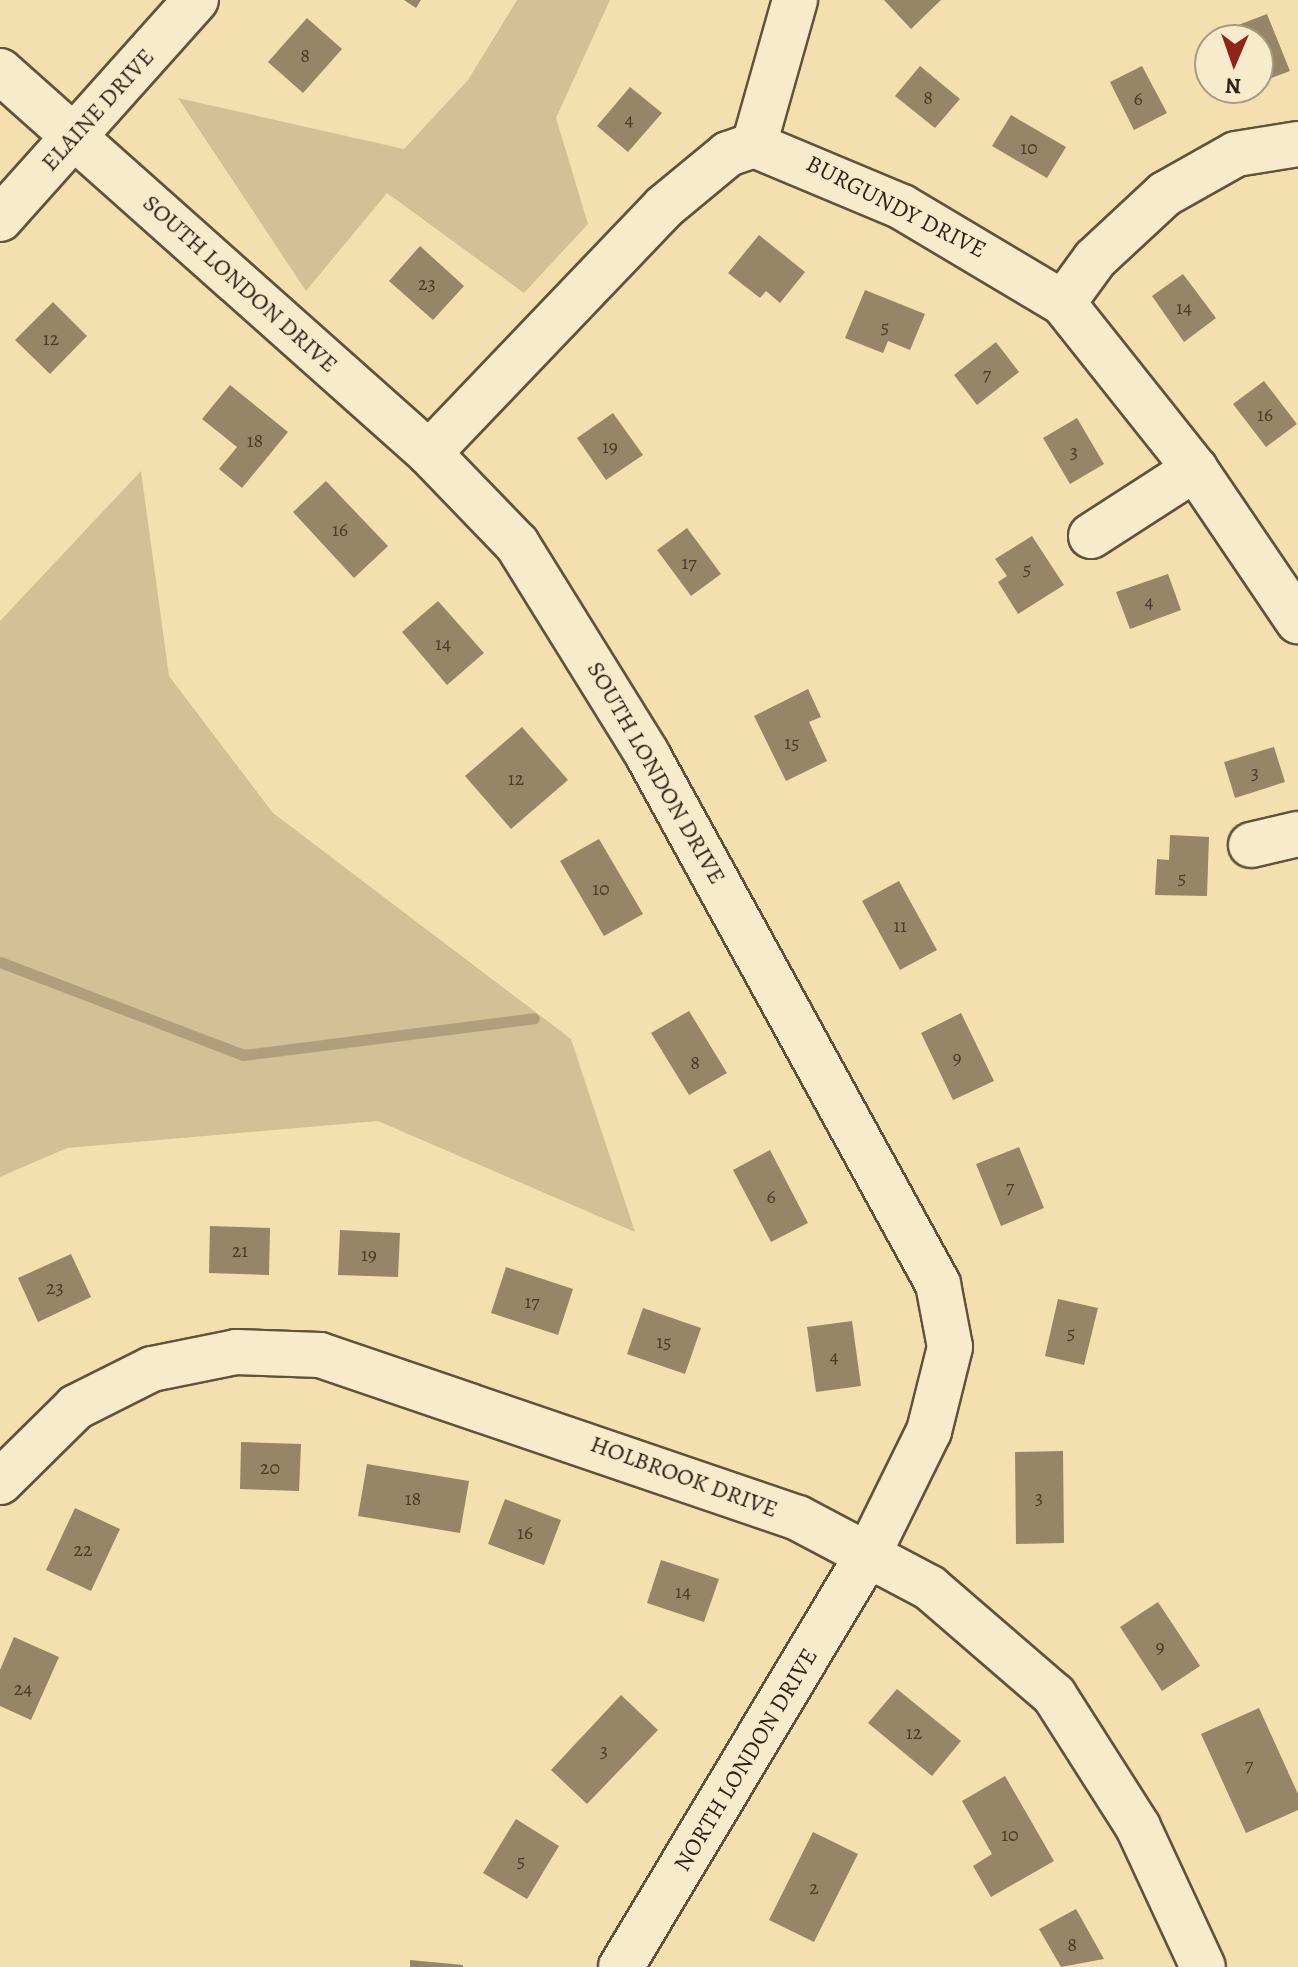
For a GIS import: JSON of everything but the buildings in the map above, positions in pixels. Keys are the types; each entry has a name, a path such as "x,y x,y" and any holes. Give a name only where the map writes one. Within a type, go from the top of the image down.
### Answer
{"street":[{"name":"ELAINE DRIVE","path":"0,219 196,0"},
{"path":"429,453 664,207 728,154 754,145 795,0"},
{"name":"SOUTH LONDON DRIVE","path":"0,71 429,453 517,544 565,614 928,1256 947,1315 946,1380 929,1431 870,1551"},
{"path":"1063,303 1095,259 1176,187 1236,154 1298,144"},
{"name":"BURGUNDY DRIVE","path":"754,145 902,207 1063,303 1195,469 1293,602"},
{"path":"1091,536 1195,469"},
{"path":"1251,845 1298,834"},
{"name":"HOLBROOK DRIVE","path":"0,1482 76,1407 152,1369 236,1352 320,1355 653,1465 870,1551 971,1618 1054,1695 1138,1827 1203,1967"},
{"name":"NORTH LONDON DRIVE","path":"621,1967 870,1551"}],"shaded area":[{"path":"517,0 610,0 556,118 588,224 524,293 387,193 306,291 178,98 404,149 468,80"},
{"path":"141,471 169,676 273,813 571,1039 635,1232 378,1121 67,1148 0,1177 0,621"}],"waterway":[{"path":"0,962 243,1055 534,1018"}]}
